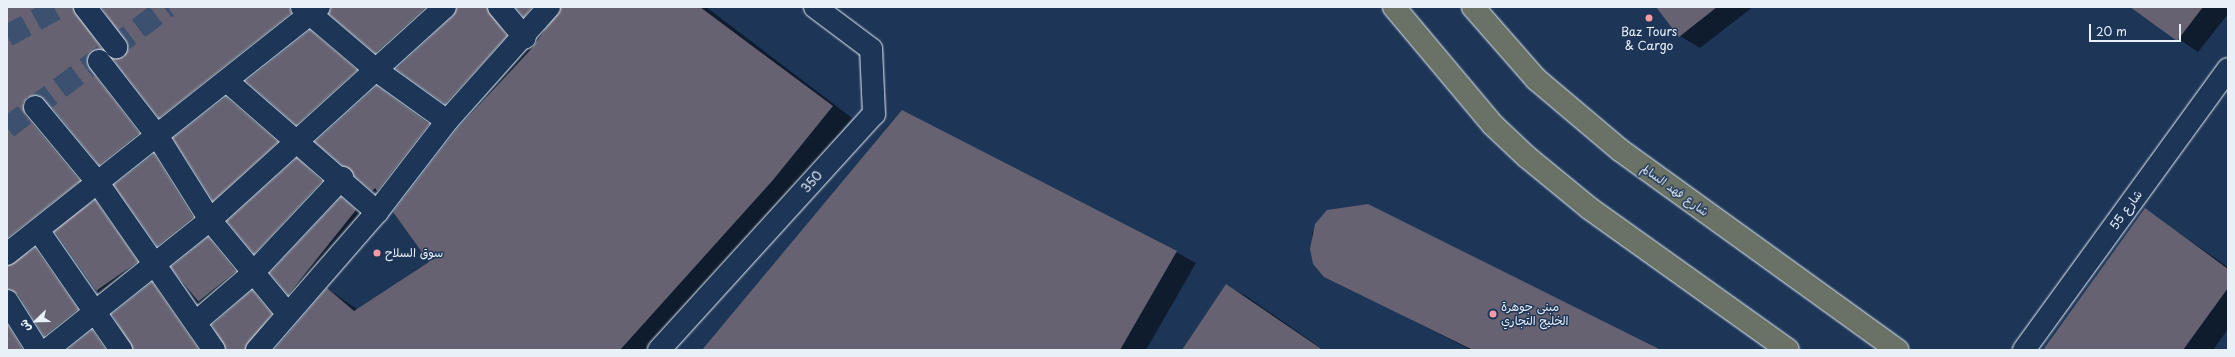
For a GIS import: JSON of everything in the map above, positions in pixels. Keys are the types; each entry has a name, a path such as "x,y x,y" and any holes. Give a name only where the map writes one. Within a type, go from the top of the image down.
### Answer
{"main road":[{"path":"1394,7 1488,120 1527,157 1589,208 1788,350"},
{"name":"شارع فهد السالم","path":"1473,7 1536,79 1620,150 1897,350"}],"street":[{"path":"85,7 116,47"},
{"path":"47,350 210,220 445,7"},
{"path":"499,7 525,38"},
{"path":"257,350 377,212 447,121 525,38 549,7"},
{"name":"350","path":"659,350 874,114 870,49 815,7"},
{"path":"7,254 228,82 310,10 376,70 447,121"},
{"path":"99,61 158,136 210,220 252,274 287,314"},
{"name":"شارع 55","path":"2024,350 2228,69"},
{"path":"228,82 295,142 342,178 377,212"},
{"path":"35,107 98,183 153,265 196,322 214,350"},
{"path":"196,322 252,274 342,178"},
{"path":"38,230 121,350"},
{"path":"7,302 38,350"}],"building":[{"path":"7,7 73,7 102,49 88,56 89,68 139,133 99,165 45,99 39,95 27,97 23,103 25,115 80,181 7,238"},
{"path":"101,7 290,7 291,13 159,118 113,59 124,57 128,45"},
{"path":"331,7 426,7 375,53 329,14"},
{"path":"457,7 487,7 507,36 445,104 396,69 453,16"},
{"path":"515,7 532,7 524,17"},
{"path":"561,7 700,7 833,106 773,180 620,350 274,350 327,288 354,311 429,262 393,212 457,129 533,47"},
{"path":"1656,7 1717,7 1679,37"},
{"path":"2130,7 2203,7 2177,41"},
{"path":"310,30 357,70 296,125 246,81"},
{"path":"377,86 429,124 377,191 375,188 372,191 315,142"},
{"path":"226,97 278,142 213,201 173,138"},
{"path":"902,110 1177,251 1120,350 702,350"},
{"path":"154,154 193,217 157,246 114,185"},
{"path":"297,158 322,181 254,254 227,221"},
{"path":"341,197 356,210 288,295 270,273"},
{"path":"95,200 138,261 96,291 53,229"},
{"name":"مبنى جوهرة الخليج التجاري","path":"1368,204 1661,350 1473,350 1324,277 1313,264 1310,249 1315,224 1327,210"},
{"path":"2145,208 2228,269 2228,288 2183,350 2043,350"},
{"path":"208,237 236,271 198,301 171,267"},
{"path":"35,248 78,309 44,336 18,294 7,289 7,266"},
{"path":"152,282 199,350 133,350 112,314"},
{"path":"1226,284 1323,350 1182,350"},
{"path":"252,290 272,314 245,350 226,350 212,325"},
{"path":"7,324 23,350 7,350"},
{"path":"92,330 106,350 67,350"}],"tunnel":[{"path":"7,36 60,7"},
{"path":"7,128 167,7"}],"place":[{"name":"Baz Tours & Cargo","path":"1649,18"},
{"name":"سوق السلاح","path":"377,253"},
{"name":"مبنى جوهرة الخليج التجاري","path":"1493,314"}]}
